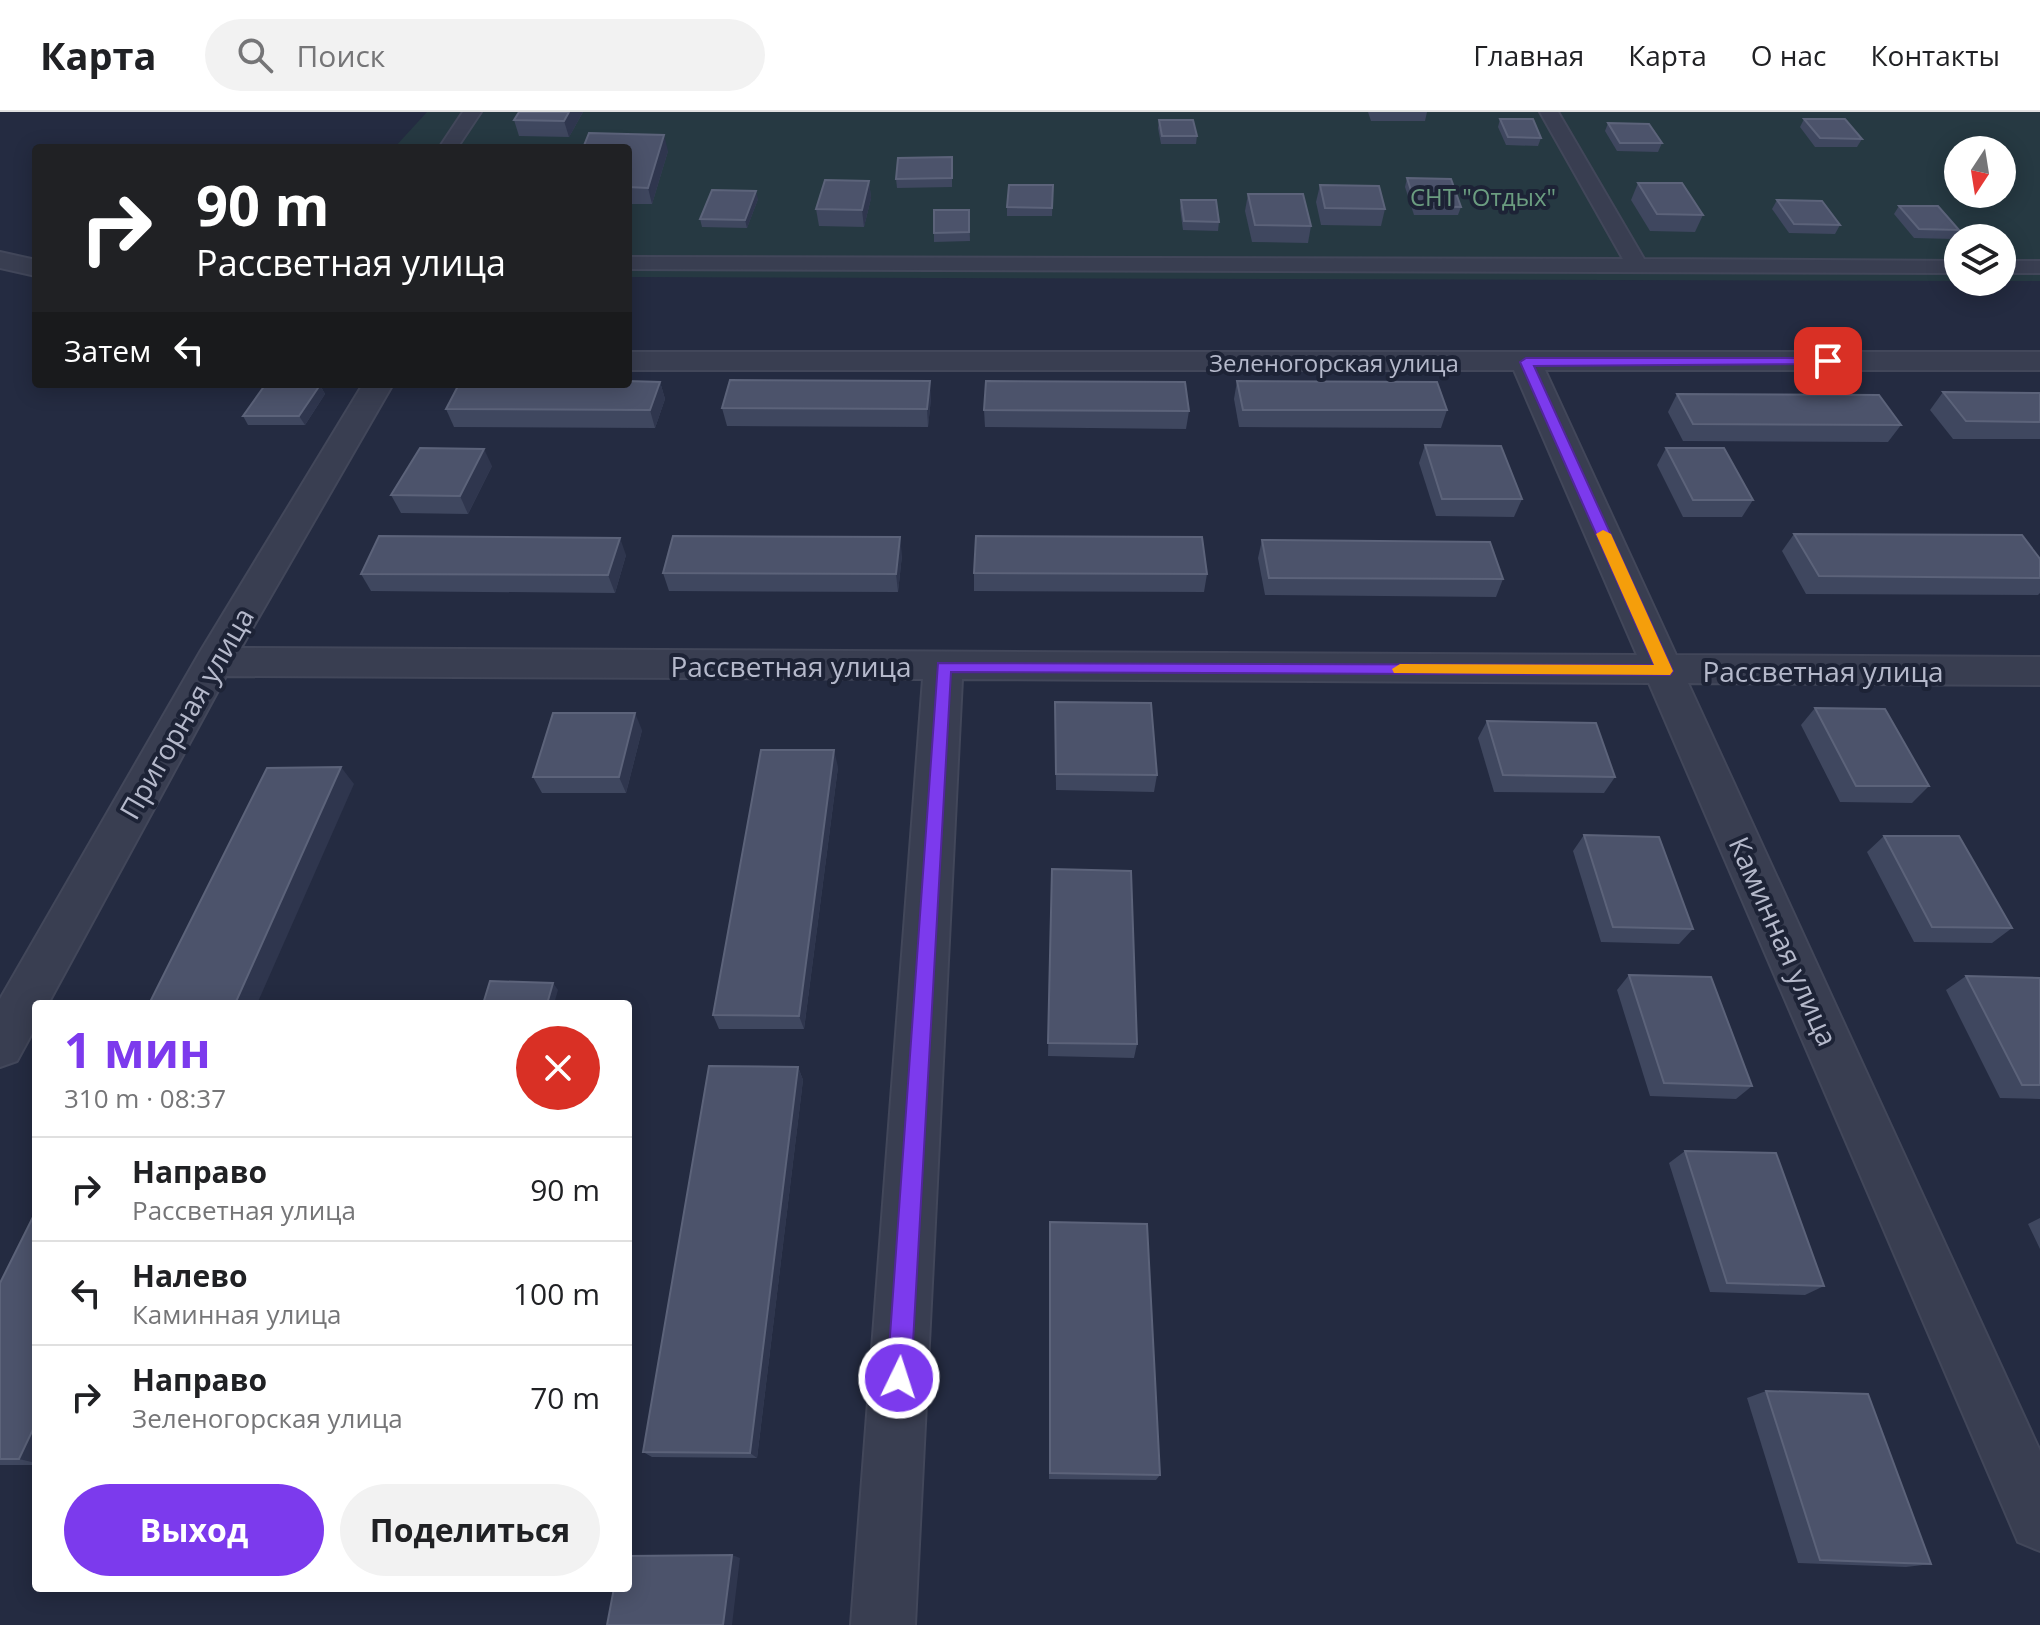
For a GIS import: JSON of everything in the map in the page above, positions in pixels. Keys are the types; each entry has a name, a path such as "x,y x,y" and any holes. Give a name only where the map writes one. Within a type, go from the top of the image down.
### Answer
{"street":[{"path":"0,260 32,267"},
{"name":"Зеленогорская улица","path":"632,361 2040,361"},
{"name":"Каминная улица","path":"1526,362 2040,1520"},
{"name":"Пригорная улица","path":"0,1045 214,662 376,388"},
{"name":"Рассветная улица","path":"214,662 2040,671"},
{"path":"883,1625 943,667"}],"lane":[{"path":"451,144 472,112"},
{"path":"1549,112 1638,267"},
{"path":"632,263 1944,267"},
{"path":"2016,267 2040,267"}],"green space":[{"name":"СНТ \"Отдых\"","path":"427,112 2040,112 2040,281 2016,281 2016,224 1944,224 1944,281 632,277 632,144 398,144"}],"building":[{"path":"519,112 569,112 564,121 514,120"},
{"path":"1500,119 1533,119 1541,138 1508,137"},
{"path":"1804,119 1845,119 1862,139 1820,138"},
{"path":"1159,120 1193,120 1197,136 1162,136"},
{"path":"1608,123 1649,124 1662,143 1620,143"},
{"path":"589,133 664,135 648,188 632,187 632,144 585,144"},
{"path":"952,157 952,178 896,179 898,158"},
{"path":"1407,178 1451,179 1461,207 1416,206"},
{"path":"825,180 869,181 862,210 816,209"},
{"path":"1638,183 1682,183 1703,215 1657,214"},
{"path":"1009,185 1053,185 1052,208 1007,207"},
{"path":"1320,185 1379,186 1385,209 1325,208"},
{"path":"712,190 756,191 745,220 700,219"},
{"path":"1248,194 1303,194 1311,226 1255,225"},
{"path":"1181,200 1216,200 1219,222 1184,221"},
{"path":"1777,200 1822,201 1840,225 1794,224"},
{"path":"1899,206 1938,206 1954,224 1944,224 1944,230 1919,229"},
{"path":"934,210 969,210 969,232 934,233"},
{"path":"730,380 930,381 927,409 722,408"},
{"path":"632,381 660,382 650,410 446,409 457,388 632,388"},
{"path":"986,381 1185,382 1189,411 984,410"},
{"path":"1237,381 1437,382 1447,410 1243,410"},
{"path":"263,388 318,388 299,416 243,416"},
{"path":"1943,392 2040,393 2040,422 1966,421"},
{"path":"1677,394 1879,395 1901,425 1693,424"},
{"path":"1425,445 1501,446 1522,499 1442,499"},
{"path":"420,448 484,449 460,496 391,495"},
{"path":"1666,448 1724,448 1753,500 1693,500"},
{"path":"1794,534 2022,535 2040,559 2040,578 1819,576"},
{"path":"379,536 620,538 608,575 361,574"},
{"path":"673,536 900,537 896,574 663,573"},
{"path":"976,536 1202,537 1207,574 974,573"},
{"path":"1262,540 1490,542 1503,579 1269,578"},
{"path":"1055,702 1151,703 1157,775 1056,774"},
{"path":"1815,708 1885,709 1929,786 1856,786"},
{"path":"553,713 635,713 619,777 533,777"},
{"path":"1487,721 1596,723 1615,777 1503,775"},
{"path":"761,750 834,750 799,1016 713,1015"},
{"path":"341,767 237,1000 151,1000 267,768"},
{"path":"1584,835 1659,837 1693,929 1613,927"},
{"path":"1884,836 1959,836 2012,928 1932,927"},
{"path":"1052,869 1131,871 1137,1044 1048,1043"},
{"path":"1629,975 1711,977 1752,1086 1664,1083"},
{"path":"1966,976 2040,978 2040,1085 2022,1085"},
{"path":"490,981 553,983 548,1000 484,1000"},
{"path":"709,1066 798,1067 750,1453 643,1452"},
{"path":"1685,1151 1776,1153 1824,1286 1727,1283"},
{"path":"32,1219 32,1431 19,1459 0,1459 0,1283"},
{"path":"1050,1222 1147,1224 1160,1475 1050,1473"},
{"path":"1766,1391 1868,1394 1931,1564 1820,1560"},
{"path":"732,1555 723,1625 607,1625 613,1592 632,1592 632,1556"}],"slow traffic":[{"path":"1400,669 1665,671 1603,534"}],"route":[{"path":"899,1378 943,667 1665,671 1526,362 1828,361"}]}
